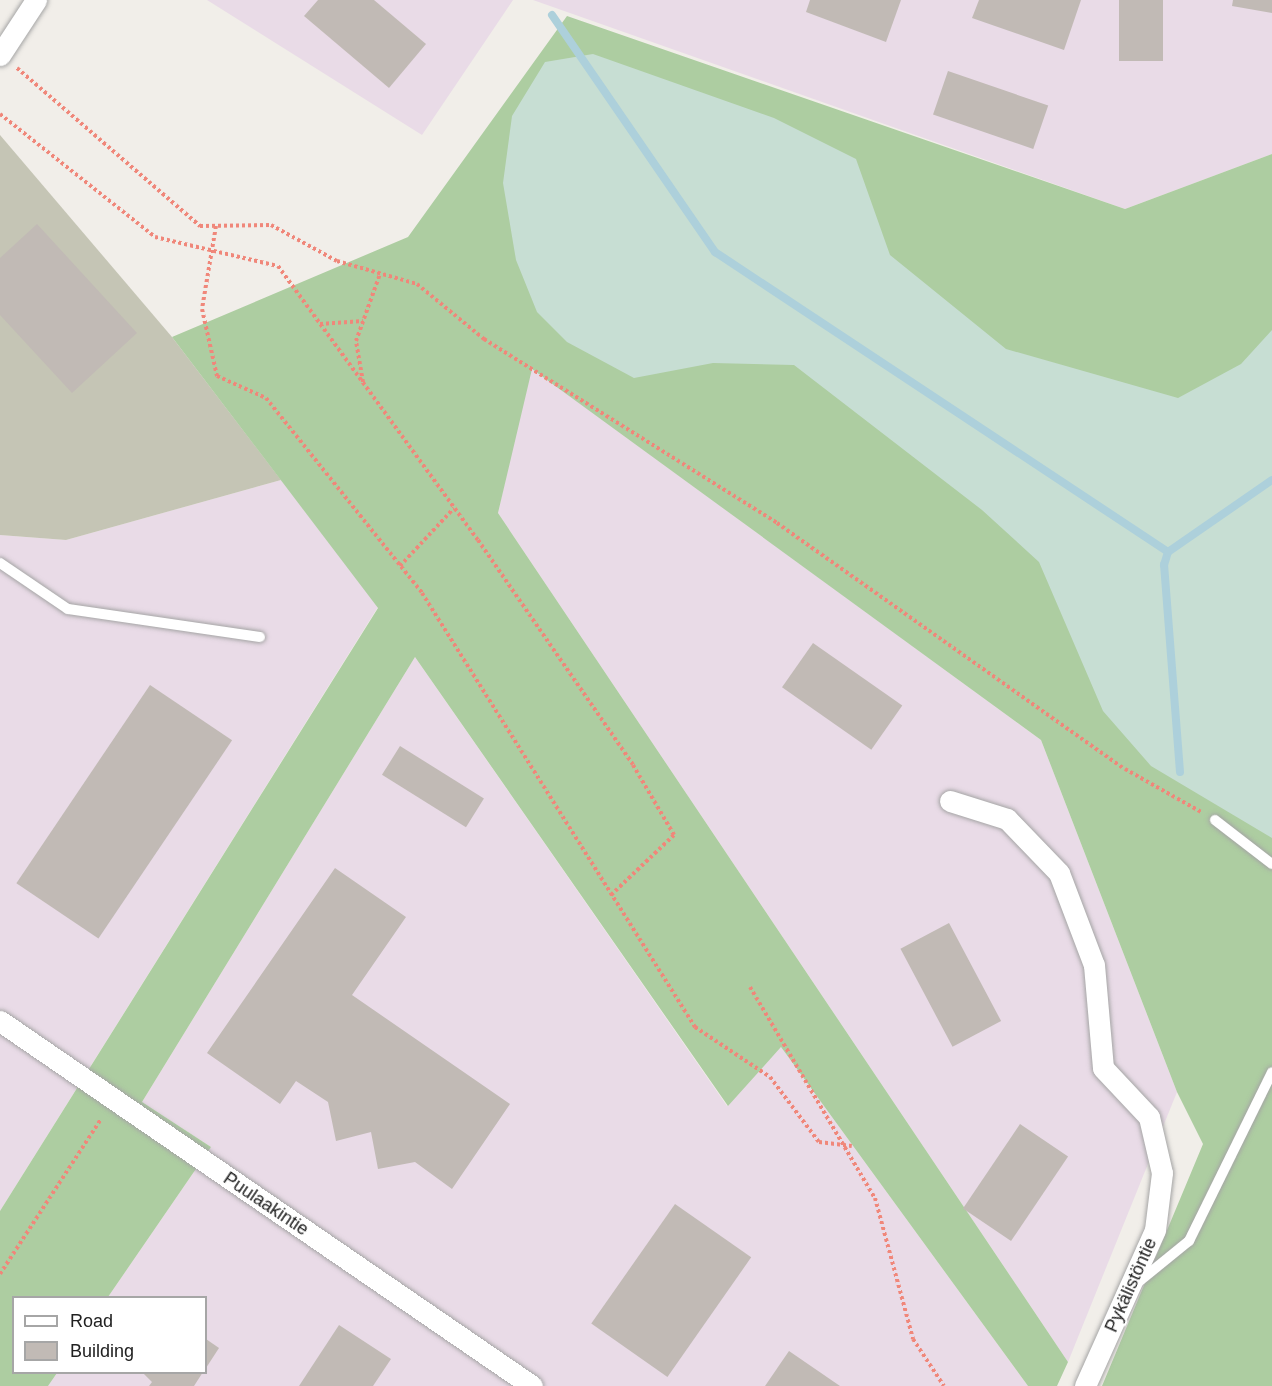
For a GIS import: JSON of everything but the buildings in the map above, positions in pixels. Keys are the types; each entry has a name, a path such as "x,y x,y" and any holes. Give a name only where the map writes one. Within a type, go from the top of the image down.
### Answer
{"street":[{"path":"0,54 26,3"},
{"name":"Pykälistöntie","path":"950,801 1008,819 1059,873 1094,965 1103,1068 1149,1117 1162,1173 1155,1230 1085,1386"},
{"name":"Puulaakintie","path":"0,1021 532,1386"}],"lane":[{"path":"0,563 68,609 260,637"},
{"path":"1215,820 1272,864"},
{"path":"1128,1290 1189,1241 1272,1072"}],"path":[{"path":"0,54 200,226 271,225 337,261 417,284 484,339 777,523 1125,769 1215,820"},
{"path":"0,114 155,237 278,266 454,508 633,765 674,835 611,895"},
{"path":"216,226 202,309 217,376 266,398 400,566 695,1027 770,1077 819,1142 852,1146"},
{"path":"363,383 356,341 380,274"},
{"path":"320,324 363,321"},
{"path":"400,566 454,508"},
{"path":"750,987 875,1198 913,1338 944,1386"},
{"path":"0,1274 114,1100"}],"shaded area":[{"path":"207,0 513,0 422,135"},
{"path":"533,0 1272,0 1272,154 1125,209"},
{"path":"593,54 774,118 856,159 890,255 1006,349 1178,398 1241,364 1272,330 1272,838 1151,766 1103,711 1039,562 982,510 794,365 713,363 634,378 567,342 537,312 516,260 503,183 512,116 545,62"},
{"path":"0,135 172,337 281,480 66,540 0,535"},
{"path":"530,367 1041,740 1177,1092 1068,1362 498,513"},
{"path":"281,480 378,607 0,1211 0,535 66,540"},
{"path":"415,657 727,1106 781,1047 1028,1386 48,1386 56,1374 207,1374 207,1296 109,1296 211,1147 142,1102"}],"green space":[{"path":"567,16 1125,209 1272,154 1272,1386 1102,1386 1203,1144 1177,1092 1041,740 532,369 498,513 1068,1362 1057,1386 1028,1386 781,1047 728,1106 415,657 142,1102 211,1147 109,1296 12,1296 12,1374 56,1374 48,1386 0,1386 0,1211 378,608 172,337 408,237"}],"waterway":[{"path":"552,15 715,252 1168,552"},
{"path":"1180,772 1164,565 1168,552 1272,480"}]}
